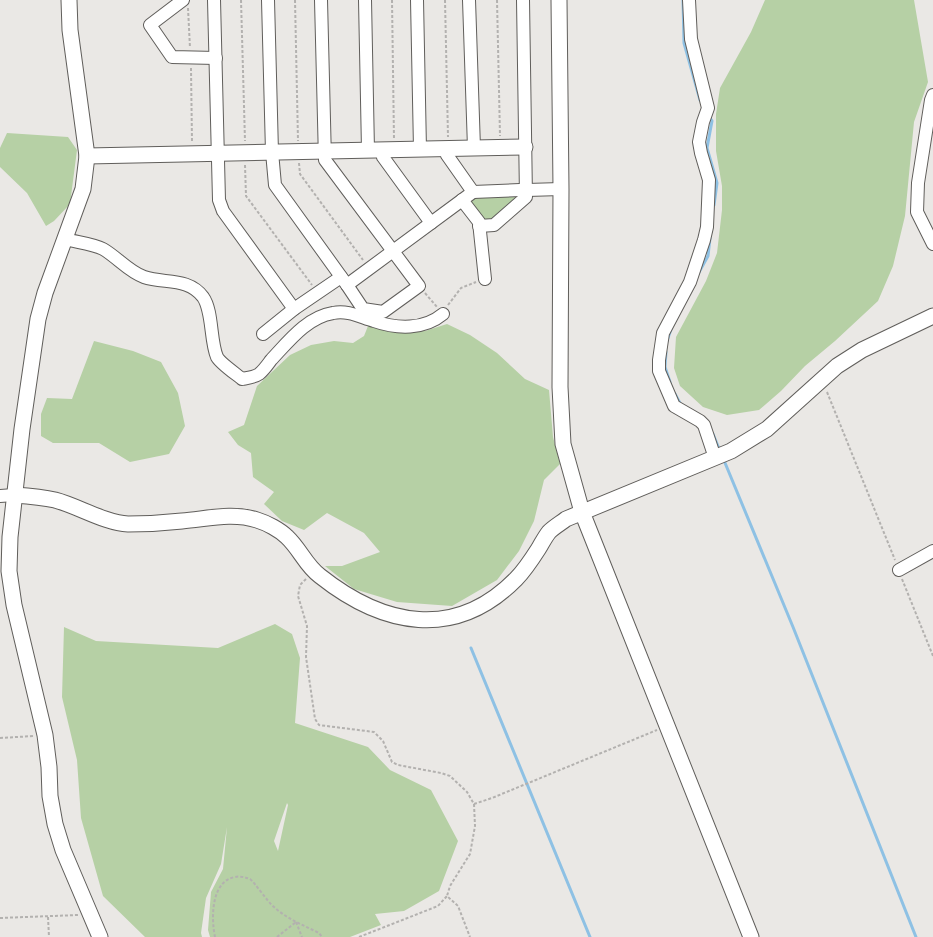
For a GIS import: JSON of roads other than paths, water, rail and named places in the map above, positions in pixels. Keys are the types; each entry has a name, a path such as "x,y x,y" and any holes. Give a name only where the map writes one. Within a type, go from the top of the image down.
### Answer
{"street":[{"path":"69,0 70,30 87,156 83,189 38,319 22,429 7,496 10,537 9,572 14,605 45,735 49,767 50,796 55,824 63,850 100,937"},
{"path":"214,0 219,200 223,211 294,309"},
{"path":"268,0 272,152 275,185 363,309 383,312 419,286 392,252 325,160 321,0"},
{"path":"365,0 374,150 383,157 431,223"},
{"path":"417,0 420,149"},
{"path":"469,0 474,148"},
{"path":"479,226 494,225 526,197 524,190 525,146 523,0"},
{"path":"559,0 560,387 563,437 569,467 582,512 751,937"},
{"path":"689,0 691,40 708,108 703,122 699,142 709,180 707,227 690,282 663,333 659,360 660,371 674,406 700,421 704,425 720,456"},
{"path":"186,4 150,25 172,57 216,58"},
{"path":"933,95 918,184 918,212 933,244"},
{"path":"87,156 420,149 446,145 474,148 525,146"},
{"path":"446,145 447,155 473,192"},
{"path":"263,334 294,309 392,252 473,192 560,190"},
{"path":"462,200 478,222 484,279"},
{"path":"65,239 102,249 144,278 178,283 195,288 204,299 208,311 213,345 217,358 242,379 258,374 304,327 321,317 332,313 341,312 354,314 374,322 396,327 411,327 434,321 443,314"},
{"path":"7,496 30,496 55,500 107,519 126,524 182,521 218,516 238,516 258,520 273,527 288,537 313,571 338,591 359,603 382,613 404,618 421,620 452,617 475,610 494,599 517,578 532,560 548,533 566,518 720,456 767,429 837,366 862,350 933,316"},
{"path":"899,570 933,550"}],"waterway":[{"path":"683,0 684,43 700,100"},
{"path":"709,117 712,121 707,148 717,183 714,205"},
{"path":"698,274 708,256 710,238"},
{"path":"667,341 671,329"},
{"path":"666,352 665,367 670,382"},
{"path":"675,394 681,405"},
{"path":"713,434 720,451"},
{"path":"723,458 793,627 916,937"},
{"path":"471,648 590,937"}]}
